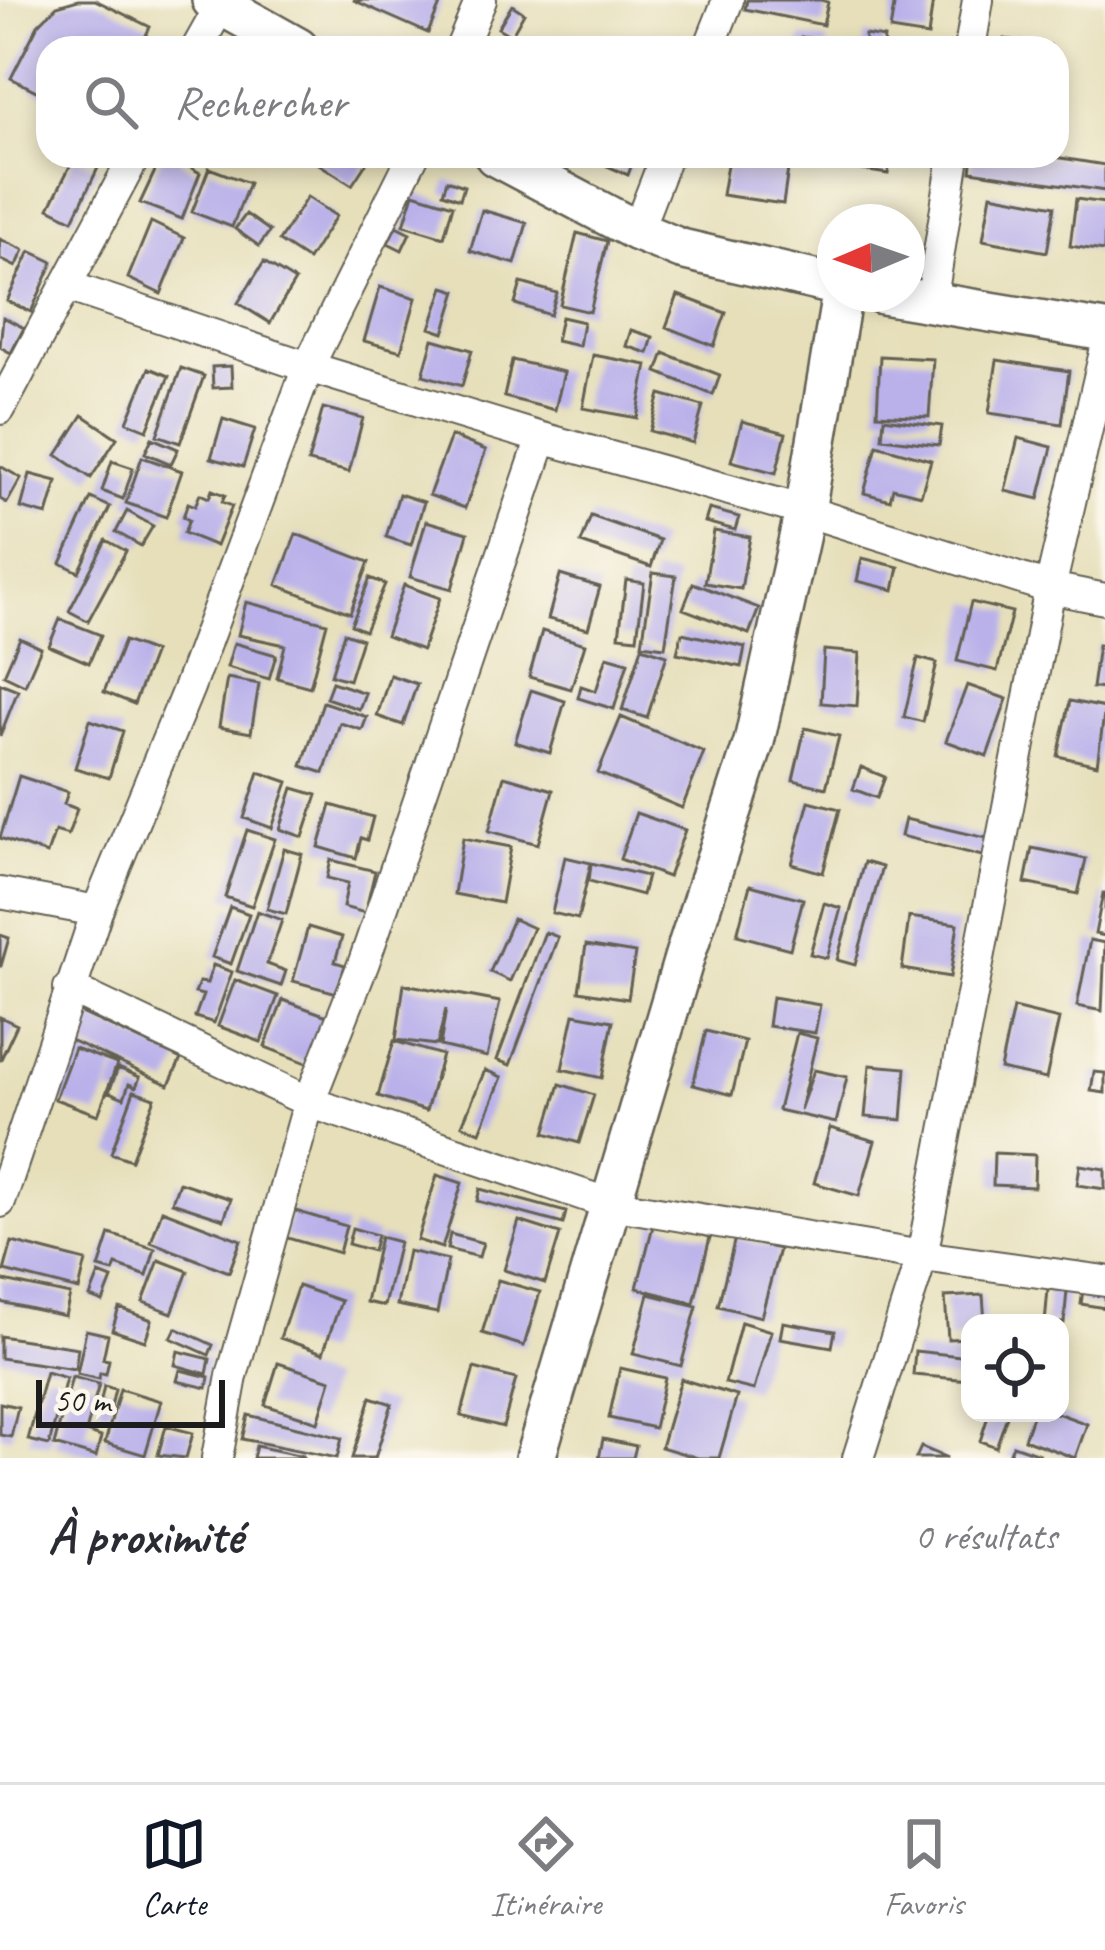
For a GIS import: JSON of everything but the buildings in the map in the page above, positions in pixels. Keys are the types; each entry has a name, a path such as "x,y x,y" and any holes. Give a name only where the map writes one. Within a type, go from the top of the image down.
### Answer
{"street":[{"path":"466,36 481,0"},
{"path":"714,36 728,0"},
{"path":"972,36 978,0"},
{"path":"203,36 219,2 277,36"},
{"path":"0,409 129,168"},
{"path":"0,1202 69,988 189,687 308,368 406,168"},
{"path":"518,168 637,231 680,248 817,281"},
{"path":"637,231 661,168"},
{"path":"931,304 952,168"},
{"path":"67,286 308,368 806,511 1050,588 1105,599"},
{"path":"925,303 1105,331"},
{"path":"536,1458 754,742 806,511 839,312"},
{"path":"858,1458 922,1256 1050,588 1105,352"},
{"path":"217,1458 232,1376 309,1102 364,962 542,438"},
{"path":"0,893 98,911"},
{"path":"69,988 309,1102 610,1204 1105,1281"}]}
